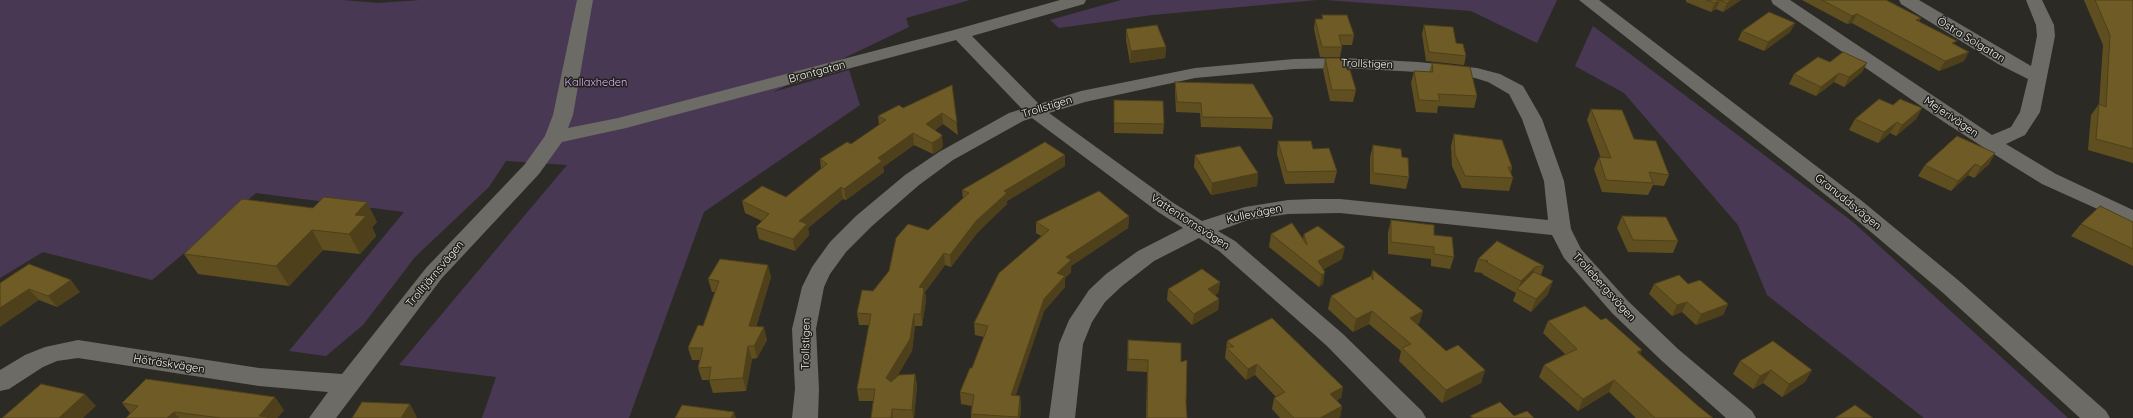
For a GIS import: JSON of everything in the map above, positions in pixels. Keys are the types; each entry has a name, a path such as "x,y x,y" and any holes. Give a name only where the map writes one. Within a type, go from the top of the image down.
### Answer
{"street":[{"name":"Trolltjärnsvägen","path":"322,418 346,384 434,273 532,169 555,137 563,115 585,0"},
{"name":"Brantgatan","path":"555,137 619,124 960,34 1078,0"},
{"name":"Granuddsvägen","path":"1588,0 1854,206 1950,286 2097,418"},
{"name":"Mejerivägen","path":"1779,0 1989,142 2049,179 2133,218"},
{"name":"Östra Solgatan","path":"1907,0 2004,60 2037,77"},
{"path":"1989,142 2004,139 2018,131 2030,112 2046,36 2042,19 2034,0"},
{"name":"Vattentornsvägen","path":"960,34 1035,111 1083,149 1165,207 1227,246 1335,340 1413,418"},
{"name":"Trollstigen","path":"805,418 807,389 804,329 813,287 820,272 838,247 864,221 912,180 946,156 1016,117 1081,97 1148,82 1238,68 1294,64 1343,63 1418,67 1477,73"},
{"name":"Trollebergsvägen","path":"1477,73 1490,76 1510,86 1522,99 1532,119 1554,181 1560,229 1572,253 1620,307 1670,355 1743,418"},
{"name":"Kullevägen","path":"1062,418 1066,373 1071,344 1081,320 1097,296 1114,280 1146,256 1200,229 1245,214 1288,207 1340,206 1479,219 1560,229"},
{"name":"Höträskvägen","path":"0,382 34,361 53,352 78,349 259,377 346,384"}],"green space":[{"name":"Kallaxheden","path":"0,0 343,0 378,3 420,0 970,0 906,18 909,27 773,92 849,70 860,105 704,212 629,418 482,418 496,377 399,365 567,165 506,161 489,187 415,257 363,325 326,356 289,351 404,212 256,193 152,280 43,252 0,278"},
{"path":"1121,0 1317,0 1152,15 1059,28 1050,20"},
{"path":"1326,0 1557,0 1537,43 1471,11"},
{"path":"1593,26 1853,222 2068,418 1924,418 1767,295 1738,225 1624,93 1575,66"}],"building":[{"path":"1707,0 1719,0 1715,3"},
{"path":"1720,0 1731,0 1727,3"},
{"path":"1822,0 1886,0 1921,18 1916,20 1957,41 1952,43 1969,52 1945,61 1857,14 1852,16"},
{"path":"2095,0 2133,0 2133,149 2096,139 2099,104 2106,107 2110,35"},
{"path":"1769,12 1795,23 1768,42 1742,31"},
{"path":"1322,15 1347,15 1354,35 1339,35 1342,47 1322,47 1315,19 1323,19"},
{"path":"1157,25 1166,47 1131,51 1126,29"},
{"path":"1424,25 1453,27 1456,43 1463,44 1466,56 1429,52"},
{"path":"1843,52 1867,63 1849,77 1839,73 1821,87 1794,74 1818,57 1830,62"},
{"path":"1325,58 1344,58 1347,70 1350,70 1356,90 1332,90"},
{"path":"1432,63 1470,67 1477,96 1438,94 1440,101 1419,100 1414,71 1433,72"},
{"path":"1175,82 1253,84 1273,118 1202,117 1201,103 1177,102"},
{"path":"952,85 957,123 942,113 926,124 942,135 940,138 932,143 913,133 878,158 882,161 844,189 841,187 799,221 807,224 793,239 756,227 769,214 742,201 762,186 786,197 827,164 820,159 847,142 851,144 886,120 878,116 899,105 903,108"},
{"path":"1879,99 1893,105 1900,99 1922,108 1902,125 1897,122 1884,132 1855,119"},
{"path":"1114,100 1163,101 1164,124 1114,123"},
{"path":"1591,109 1622,110 1634,139 1656,141 1669,175 1649,172 1653,183 1606,180 1599,157 1611,158"},
{"path":"1454,134 1502,140 1512,167 1508,167 1513,178 1465,176 1455,154"},
{"path":"1957,136 1995,153 1981,167 1975,164 1958,181 1925,165"},
{"path":"1278,141 1311,141 1313,149 1329,148 1337,171 1287,172"},
{"path":"1045,142 1065,155 1004,191 1007,193 976,221 950,255 944,253 919,287 924,288 921,314 914,314 910,339 886,378 891,382 899,375 915,374 912,410 892,409 891,418 871,418 875,389 857,389 871,314 857,313 862,290 873,291 889,271 896,238 908,224 928,230 969,193 962,190"},
{"path":"1373,145 1401,149 1402,157 1408,158 1409,177 1373,173"},
{"path":"1240,146 1258,173 1212,183 1195,155"},
{"path":"1099,191 1129,216 1066,257 1071,260 1057,273 1065,276 1044,299 1011,395 1020,396 1018,417 971,414 974,395 960,392 970,368 972,368 988,326 974,323 999,273 1049,230 1036,222"},
{"path":"324,197 367,202 355,215 366,216 349,234 312,230 276,266 184,254 242,199 313,208"},
{"path":"2100,206 2133,222 2133,249 2081,224"},
{"path":"1622,216 1666,217 1678,241 1633,240"},
{"path":"1391,220 1434,225 1434,235 1452,237 1454,257 1434,254 1434,247 1391,242"},
{"path":"1292,223 1307,245 1304,234 1318,226 1345,247 1318,261 1325,272 1322,275 1271,234"},
{"path":"1497,241 1544,266 1535,267 1521,281 1486,262 1488,261 1478,259"},
{"path":"720,259 768,265 749,326 764,327 754,346 748,346 743,378 709,380 711,367 698,368 703,348 688,348 698,325 703,326 719,281 708,279"},
{"path":"29,264 71,280 48,296 29,289 0,308 0,283"},
{"path":"1202,269 1220,282 1208,289 1219,299 1194,314 1168,289"},
{"path":"1373,270 1423,311 1410,318 1446,351 1458,345 1485,370 1446,390 1402,348 1411,344 1372,311 1356,319 1331,296 1371,276 1373,280"},
{"path":"1534,272 1553,281 1536,299 1517,289"},
{"path":"1679,275 1688,284 1700,280 1728,304 1701,314 1687,302 1677,305 1654,284"},
{"path":"1585,306 1601,320 1606,318 1642,350 1637,352 1713,418 1655,418 1614,380 1583,399 1544,365 1577,349 1548,321"},
{"path":"1272,318 1343,387 1330,394 1342,406 1320,418 1294,418 1274,398 1285,392 1257,364 1248,369 1226,347 1234,347 1227,341"},
{"path":"1128,340 1181,343 1181,362 1187,360 1187,418 1147,418 1148,360 1128,359"},
{"path":"1773,341 1812,370 1789,384 1771,370 1760,376 1740,361"},
{"path":"146,379 275,397 259,416 268,417 267,418 221,418 174,412 167,418 126,418 138,406 122,403"},
{"path":"41,384 85,394 59,418 2,418"},
{"path":"362,402 410,404 401,418 352,418"},
{"path":"1500,402 1514,416 1527,411 1534,418 1473,418 1470,416"},
{"path":"682,405 734,412 731,418 675,418"},
{"path":"1855,405 1873,418 1835,418"}]}
